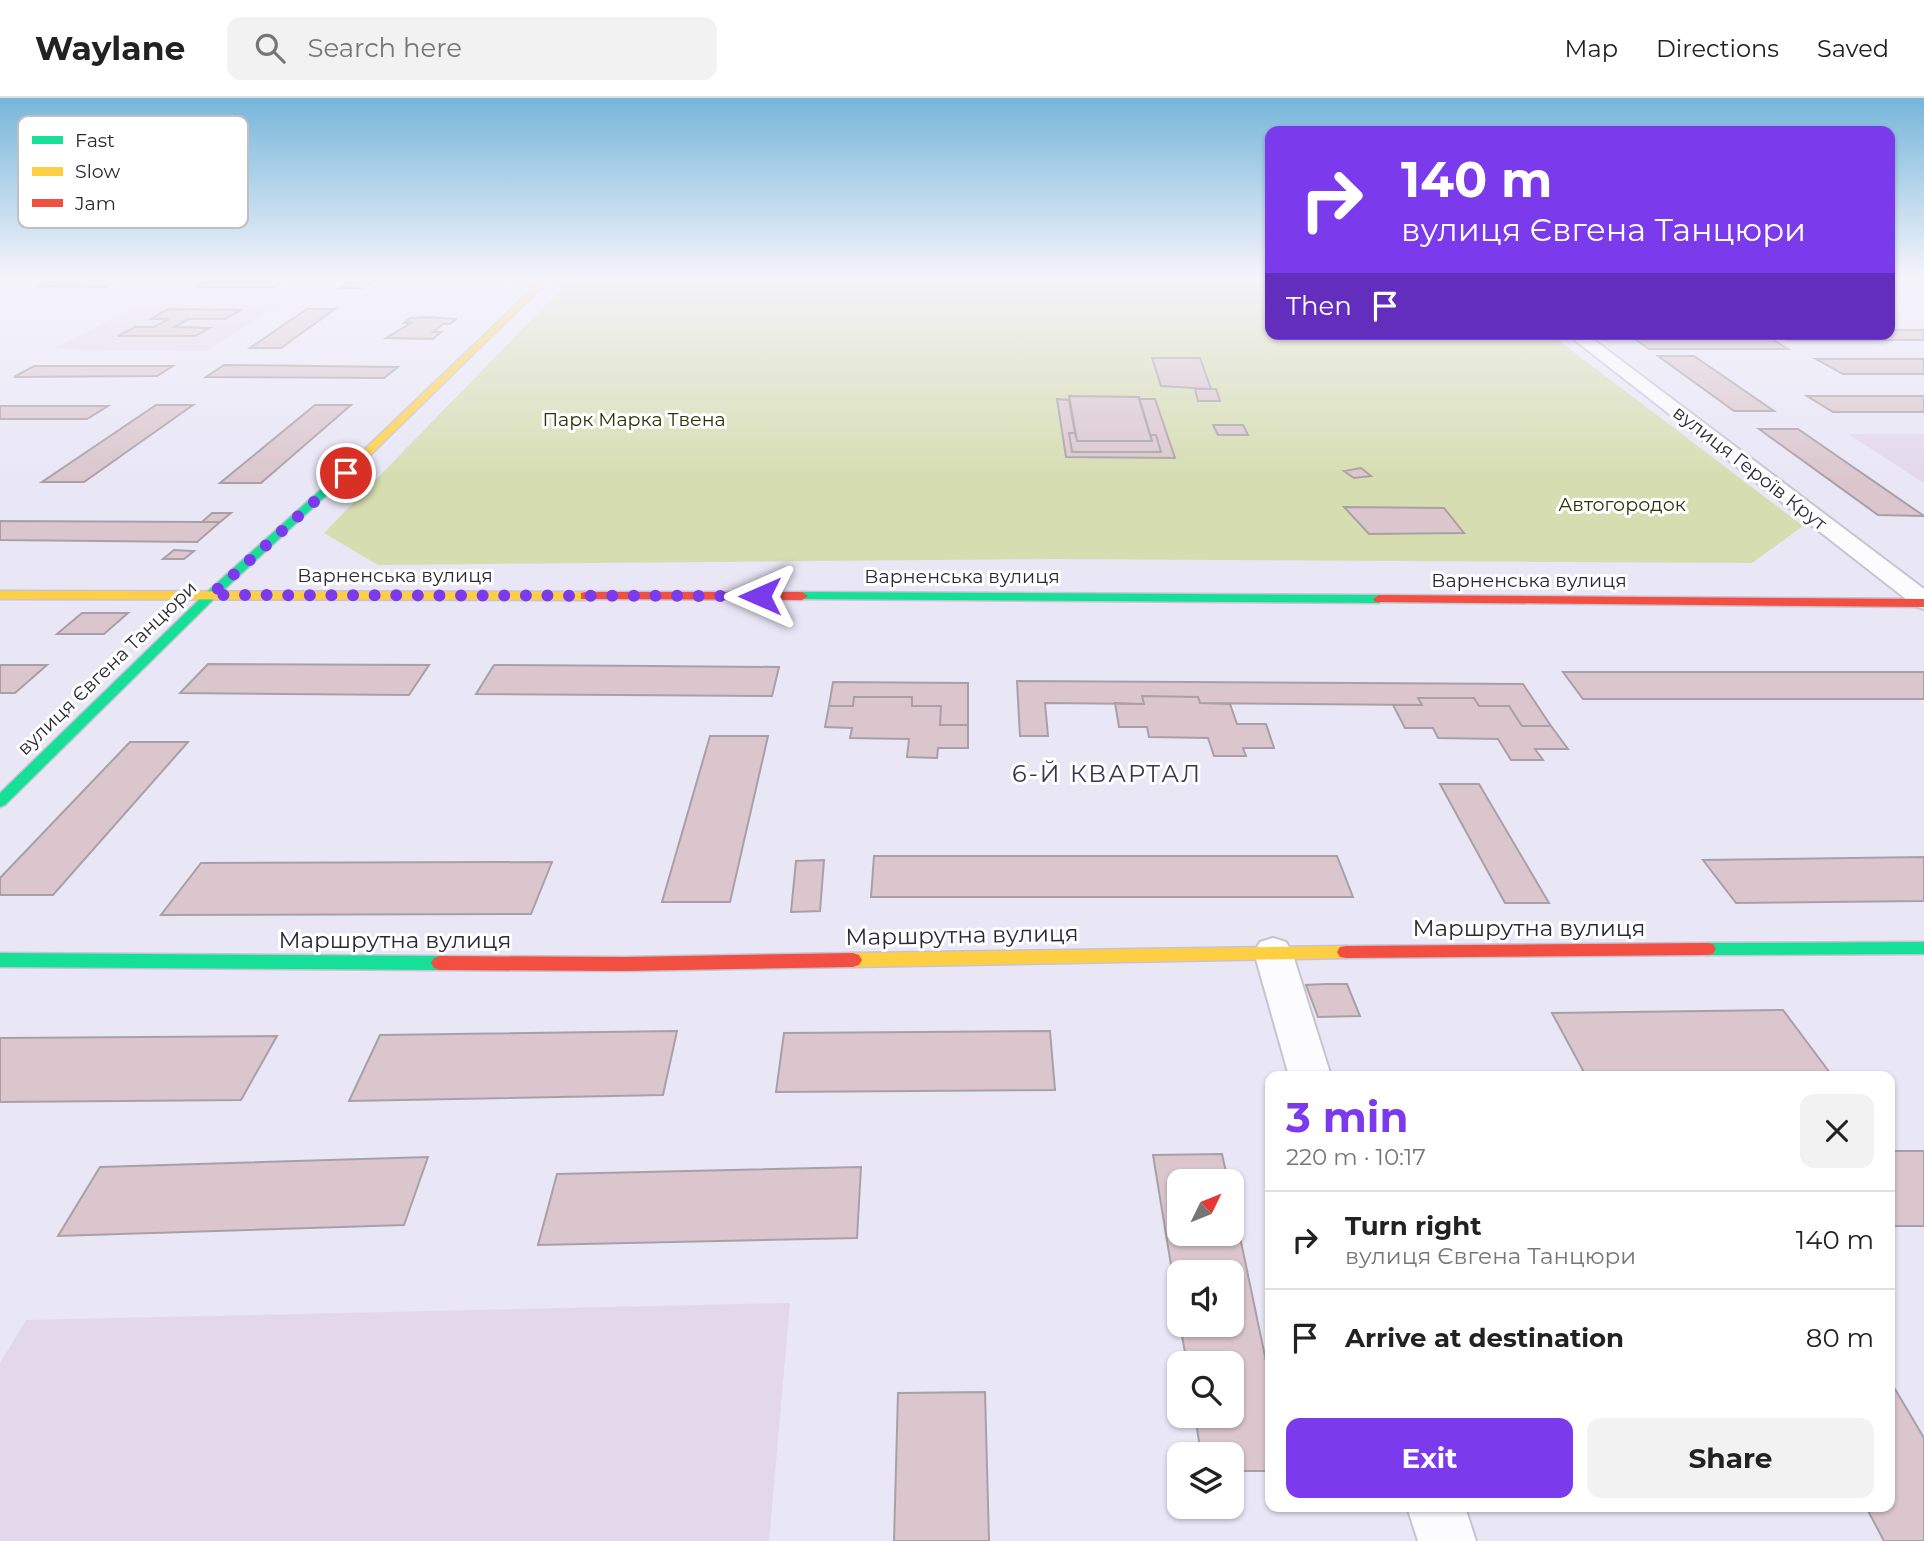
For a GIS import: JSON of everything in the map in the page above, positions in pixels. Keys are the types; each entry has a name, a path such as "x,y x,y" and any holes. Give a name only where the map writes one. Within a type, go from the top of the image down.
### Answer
{"street":[{"name":"вулиця Євгена Танцюри","path":"0,802 211,595 311,506 479,344"},
{"name":"вулиця Героїв Крут","path":"1588,344 1924,602"},
{"name":"Варненська вулиця","path":"0,596 925,596 1924,602"},
{"name":"Маршрутна вулиця","path":"0,960 624,964 1273,952 1924,948"},
{"path":"1273,952 1309,1071"},
{"path":"1438,1512 1447,1541"}],"shaded area":[{"path":"62,344 217,344 206,351 53,349"},
{"path":"1848,434 1924,434 1924,483"},
{"path":"790,1303 769,1541 0,1541 0,1363 26,1320"}],"green space":[{"name":"Парк Марка Твена","path":"508,344 1564,344 1803,526 1752,563 1053,559 378,565 324,533"}],"building":[{"path":"255,344 286,344 281,348 250,348"},
{"path":"1642,344 1781,344 1788,349 1649,349"},
{"path":"1658,356 1694,356 1774,411 1734,411"},
{"path":"1152,358 1200,358 1211,389 1161,386"},
{"path":"1816,359 1924,359 1924,374 1843,374"},
{"path":"224,365 398,367 384,378 206,377"},
{"path":"34,366 173,366 157,376 14,377"},
{"path":"1195,389 1216,389 1220,401 1198,401"},
{"path":"1069,396 1139,397 1152,441 1077,441"},
{"path":"1807,396 1924,396 1924,412 1833,412"},
{"path":"1057,399 1069,400 1075,433 1069,433 1072,452 1161,452 1156,435 1150,435 1139,399 1155,399 1175,458 1066,457"},
{"path":"156,405 193,405 84,482 42,482"},
{"path":"315,405 351,405 261,483 220,483"},
{"path":"0,406 108,406 87,419 0,419"},
{"path":"1213,425 1243,425 1248,435 1218,435"},
{"path":"1759,429 1798,429 1924,516 1878,515"},
{"path":"1069,433 1075,433 1077,441 1152,441 1150,435 1156,435 1161,452 1072,452"},
{"path":"1361,468 1371,476 1354,478 1344,471"},
{"path":"1344,507 1444,508 1464,533 1369,534"},
{"path":"212,513 231,513 220,522 202,522"},
{"path":"0,521 220,522 197,542 0,540"},
{"path":"174,550 194,551 184,559 163,559"},
{"path":"82,613 128,613 104,634 57,634"},
{"path":"208,664 429,665 409,695 180,693"},
{"path":"0,665 47,665 15,693 0,693"},
{"path":"494,665 779,667 772,696 476,694"},
{"path":"1563,672 1924,672 1924,699 1583,699"},
{"path":"1017,681 1523,684 1551,726 1522,726 1509,706 1479,706 1474,698 1418,698 1422,705 1200,703 1198,697 1142,696 1144,704 1045,703 1048,736 1020,736"},
{"path":"833,682 968,683 968,725 940,725 941,706 912,706 912,697 854,697 853,706 829,706"},
{"path":"1142,696 1198,697 1200,703 1230,704 1237,724 1266,724 1274,748 1243,748 1246,756 1214,756 1208,738 1149,737 1147,727 1119,727 1115,703 1144,704"},
{"path":"854,697 912,697 912,706 941,706 940,725 968,725 968,748 938,748 937,758 907,757 909,739 850,738 852,728 825,727 829,706 853,706"},
{"path":"1418,698 1474,698 1479,706 1509,706 1522,726 1551,726 1568,749 1535,749 1543,760 1511,760 1498,739 1438,738 1433,728 1405,728 1393,705 1422,705"},
{"path":"710,736 768,736 730,902 662,902"},
{"path":"130,742 188,742 53,895 0,895 0,878"},
{"path":"1440,784 1479,784 1549,903 1505,903"},
{"path":"874,856 1337,856 1353,897 871,897"},
{"path":"1924,857 1924,901 1736,903 1703,860"},
{"path":"824,860 820,911 791,912 796,861"},
{"path":"552,862 531,914 161,915 201,863"},
{"path":"1347,984 1360,1016 1318,1017 1306,985"},
{"path":"1783,1010 1829,1071 1583,1071 1552,1013"},
{"path":"677,1031 663,1095 349,1101 380,1035"},
{"path":"1050,1031 1055,1090 776,1092 784,1033"},
{"path":"277,1036 241,1100 0,1102 0,1038"},
{"path":"1895,1151 1924,1151 1924,1226 1895,1226"},
{"path":"1222,1154 1225,1169 1167,1169 1167,1241 1153,1155"},
{"path":"428,1157 404,1225 58,1236 100,1167"},
{"path":"861,1167 857,1238 538,1245 557,1174"},
{"path":"1168,1246 1242,1246 1265,1356 1265,1471 1244,1471 1244,1442 1199,1442 1197,1428 1244,1428 1244,1351 1185,1351 1182,1337 1244,1337 1244,1260 1170,1260"},
{"path":"1895,1389 1924,1438 1924,1541 1884,1541 1869,1512 1895,1512"},
{"path":"985,1392 989,1541 894,1541 898,1393"}],"traffic: fast":[{"path":"0,802 211,595 352,467"},
{"path":"802,596 1379,599"},
{"path":"1707,949 1924,948"},
{"path":"0,960 440,963"}],"traffic: slow":[{"path":"352,467 479,344"},
{"path":"0,595 585,596"},
{"path":"853,960 1346,952"}],"traffic: jam":[{"path":"585,596 802,596"},
{"path":"1379,599 1924,603"},
{"path":"1346,952 1707,949"},
{"path":"440,963 624,964 853,960"}],"district":[{"name":"6-Й КВАРТАЛ","path":"1107,773"}],"route":[{"path":"346,473 211,595 760,596"}],"park label":[{"name":"Автогородок","path":"1622,504"}]}
